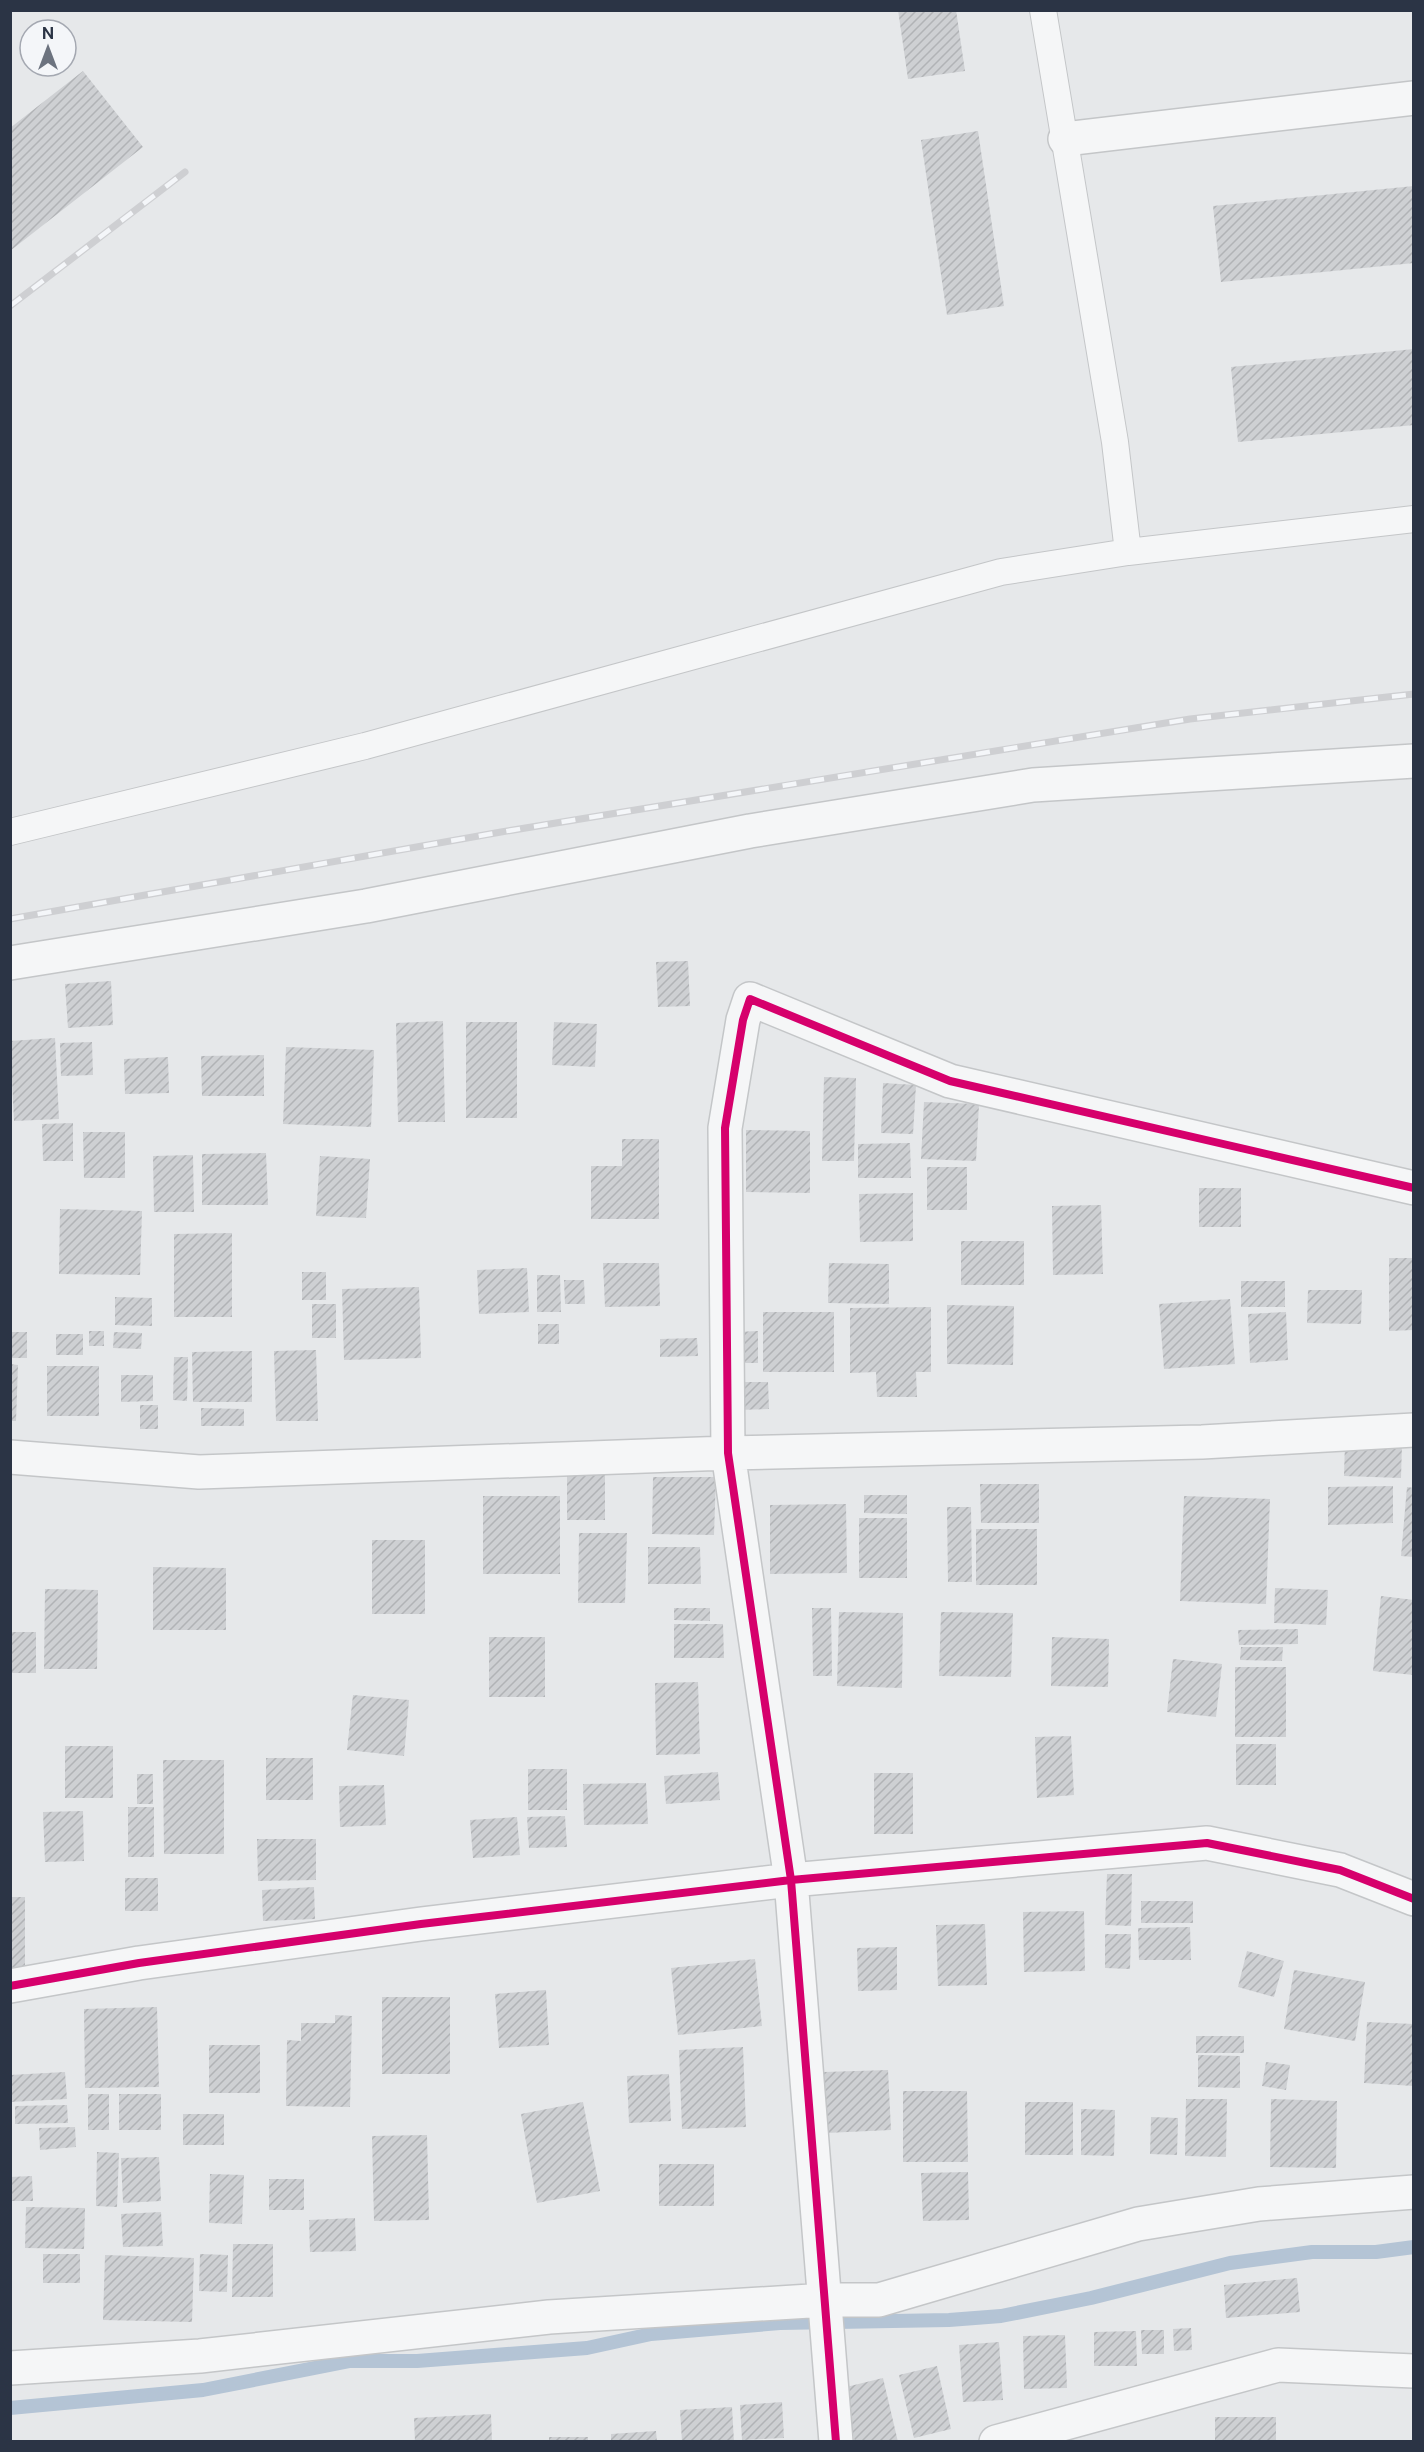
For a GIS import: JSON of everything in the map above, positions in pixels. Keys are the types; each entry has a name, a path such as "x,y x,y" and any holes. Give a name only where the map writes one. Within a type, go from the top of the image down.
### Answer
{"street":[{"path":"1065,139 1413,98"},
{"path":"10,963 366,906 750,831 1033,785 1413,761"},
{"path":"836,2442 791,1880 728,1453 725,1128 743,1020 750,999 950,1081 1413,1188"},
{"path":"10,1457 199,1472 728,1453 1202,1442 1413,1430"},
{"path":"10,1986 139,1963 351,1934 791,1880 1207,1843 1340,1870 1413,1899"},
{"path":"10,2368 200,2356 549,2318 826,2300 879,2300 1138,2224 1259,2204 1413,2192"},
{"path":"996,2442 1278,2365 1413,2371"}],"lane":[{"path":"1043,10 1115,442 1128,552"},
{"path":"10,832 365,746 1001,572 1128,552 1413,519"}],"building":[{"path":"898,10 956,10 965,71 908,79"},
{"path":"83,71 143,147 10,251 10,128 74,78 78,78"},
{"path":"978,131 1004,306 947,315 921,140"},
{"path":"1414,186 1414,263 1221,282 1213,206"},
{"path":"1414,349 1414,425 1238,442 1231,367"},
{"path":"688,961 690,1006 658,1007 656,962"},
{"path":"111,981 113,1025 68,1028 65,984"},
{"path":"443,1021 445,1122 398,1122 396,1023"},
{"path":"466,1022 517,1022 517,1118 466,1118"},
{"path":"554,1022 597,1024 595,1067 552,1065"},
{"path":"55,1038 59,1119 14,1121 10,1041"},
{"path":"92,1042 93,1075 61,1076 60,1043"},
{"path":"286,1047 374,1050 371,1127 283,1124"},
{"path":"264,1055 264,1096 202,1096 201,1056"},
{"path":"168,1057 169,1093 125,1094 124,1059"},
{"path":"824,1077 856,1078 854,1161 822,1161"},
{"path":"883,1083 916,1085 913,1134 881,1133"},
{"path":"924,1102 979,1104 976,1161 921,1159"},
{"path":"73,1123 73,1161 43,1161 42,1124"},
{"path":"746,1130 810,1131 810,1193 746,1192"},
{"path":"83,1132 125,1132 125,1178 84,1178"},
{"path":"622,1139 659,1139 659,1219 591,1219 591,1166 622,1166"},
{"path":"910,1143 911,1178 858,1178 858,1144"},
{"path":"266,1153 268,1205 202,1205 202,1154"},
{"path":"193,1155 194,1212 154,1212 153,1156"},
{"path":"320,1156 370,1159 366,1218 316,1216"},
{"path":"927,1167 967,1167 967,1210 927,1210"},
{"path":"1199,1188 1241,1188 1241,1227 1199,1227"},
{"path":"913,1193 913,1241 860,1242 859,1194"},
{"path":"1101,1205 1103,1274 1053,1275 1052,1206"},
{"path":"60,1209 142,1211 140,1275 59,1274"},
{"path":"232,1233 232,1317 174,1317 174,1234"},
{"path":"961,1241 1024,1241 1024,1285 961,1285"},
{"path":"1389,1258 1414,1258 1414,1330 1389,1331"},
{"path":"603,1263 659,1263 660,1306 605,1307"},
{"path":"829,1263 889,1264 889,1304 828,1303"},
{"path":"527,1268 529,1312 479,1314 477,1270"},
{"path":"302,1272 326,1272 326,1300 302,1300"},
{"path":"537,1275 560,1275 561,1312 537,1312"},
{"path":"564,1280 584,1280 585,1304 565,1304"},
{"path":"1241,1281 1285,1281 1285,1307 1241,1307"},
{"path":"419,1287 421,1358 344,1360 342,1289"},
{"path":"1308,1290 1362,1290 1361,1324 1307,1323"},
{"path":"115,1297 152,1298 152,1326 115,1325"},
{"path":"1230,1299 1235,1364 1164,1369 1159,1304"},
{"path":"312,1304 336,1304 336,1338 312,1338"},
{"path":"947,1305 1014,1306 1013,1365 947,1364"},
{"path":"931,1307 931,1372 916,1372 917,1397 877,1397 876,1372 850,1373 850,1308"},
{"path":"763,1312 834,1312 834,1372 763,1372"},
{"path":"1286,1312 1288,1360 1250,1363 1248,1314"},
{"path":"538,1324 559,1324 559,1344 538,1344"},
{"path":"89,1331 104,1331 104,1346 89,1346"},
{"path":"758,1331 758,1363 736,1363 736,1332"},
{"path":"10,1332 27,1332 27,1358 10,1358"},
{"path":"114,1332 142,1333 141,1349 113,1348"},
{"path":"56,1334 83,1334 83,1355 56,1355"},
{"path":"697,1338 698,1356 660,1357 660,1339"},
{"path":"316,1350 318,1421 276,1421 274,1351"},
{"path":"252,1351 252,1402 193,1402 192,1352"},
{"path":"174,1357 188,1357 187,1401 173,1400"},
{"path":"10,1364 18,1365 16,1421 10,1421"},
{"path":"47,1366 99,1366 99,1416 47,1416"},
{"path":"121,1375 153,1375 153,1401 121,1402"},
{"path":"735,1382 768,1382 769,1409 735,1410"},
{"path":"140,1405 158,1405 158,1429 140,1429"},
{"path":"201,1408 244,1409 244,1426 201,1426"},
{"path":"1345,1442 1402,1444 1401,1478 1344,1476"},
{"path":"567,1473 605,1473 605,1520 567,1520"},
{"path":"653,1477 716,1477 714,1535 652,1534"},
{"path":"980,1484 1039,1484 1039,1523 981,1523"},
{"path":"1393,1486 1393,1523 1328,1525 1328,1487"},
{"path":"1407,1487 1414,1488 1414,1557 1401,1556"},
{"path":"864,1495 907,1495 907,1514 864,1513"},
{"path":"483,1496 560,1496 560,1574 483,1574"},
{"path":"1184,1496 1270,1499 1266,1604 1180,1601"},
{"path":"846,1504 847,1573 770,1574 770,1505"},
{"path":"947,1507 971,1507 972,1582 948,1582"},
{"path":"859,1518 907,1518 907,1578 859,1578"},
{"path":"976,1529 1037,1529 1037,1585 976,1585"},
{"path":"579,1533 627,1533 625,1603 578,1603"},
{"path":"372,1540 425,1540 425,1614 372,1614"},
{"path":"648,1547 700,1547 701,1584 648,1584"},
{"path":"153,1567 226,1568 226,1630 153,1630"},
{"path":"1275,1588 1328,1590 1326,1625 1274,1623"},
{"path":"45,1589 98,1590 97,1669 44,1669"},
{"path":"1381,1596 1414,1600 1414,1675 1373,1671"},
{"path":"674,1608 710,1608 710,1621 674,1620"},
{"path":"812,1608 831,1608 832,1676 813,1676"},
{"path":"839,1612 903,1613 902,1688 837,1686"},
{"path":"941,1612 1013,1613 1011,1677 939,1676"},
{"path":"674,1624 723,1624 724,1658 674,1658"},
{"path":"1298,1629 1298,1644 1239,1645 1238,1630"},
{"path":"10,1632 36,1632 36,1673 10,1673"},
{"path":"489,1637 545,1637 545,1697 489,1697"},
{"path":"1052,1637 1109,1639 1108,1687 1051,1686"},
{"path":"1241,1647 1283,1647 1282,1661 1240,1660"},
{"path":"1173,1659 1222,1664 1216,1717 1167,1712"},
{"path":"1235,1667 1286,1667 1286,1737 1235,1737"},
{"path":"698,1682 700,1754 656,1755 655,1683"},
{"path":"353,1695 409,1700 404,1756 347,1750"},
{"path":"1071,1736 1074,1795 1037,1798 1035,1737"},
{"path":"1236,1744 1276,1744 1276,1785 1236,1785"},
{"path":"65,1746 113,1746 113,1798 65,1798"},
{"path":"266,1758 313,1758 313,1800 266,1800"},
{"path":"163,1760 224,1760 224,1854 164,1854"},
{"path":"528,1769 567,1769 567,1810 528,1810"},
{"path":"718,1772 720,1800 666,1804 664,1776"},
{"path":"874,1773 913,1773 913,1834 874,1834"},
{"path":"137,1774 153,1774 153,1804 137,1804"},
{"path":"646,1783 648,1824 584,1825 583,1784"},
{"path":"384,1785 386,1825 340,1827 339,1786"},
{"path":"128,1807 154,1807 154,1857 128,1857"},
{"path":"83,1811 84,1861 45,1862 43,1812"},
{"path":"565,1816 567,1847 529,1848 527,1817"},
{"path":"517,1817 520,1855 473,1858 470,1820"},
{"path":"257,1839 316,1839 316,1880 258,1881"},
{"path":"1107,1874 1132,1874 1131,1926 1105,1925"},
{"path":"125,1878 158,1878 158,1911 125,1911"},
{"path":"314,1887 315,1919 263,1921 262,1890"},
{"path":"10,1897 25,1897 25,1970 10,1970"},
{"path":"1141,1901 1193,1901 1193,1923 1141,1923"},
{"path":"1084,1911 1085,1971 1024,1972 1023,1912"},
{"path":"985,1924 987,1985 938,1986 936,1925"},
{"path":"1190,1927 1191,1960 1139,1960 1138,1928"},
{"path":"1105,1934 1131,1934 1130,1969 1105,1968"},
{"path":"897,1947 897,1990 858,1991 857,1948"},
{"path":"1247,1951 1284,1961 1274,1997 1238,1987"},
{"path":"755,1959 762,2026 678,2035 671,1968"},
{"path":"1294,1970 1365,1982 1355,2041 1284,2029"},
{"path":"546,1990 549,2045 499,2048 495,1994"},
{"path":"382,1997 450,1997 450,2074 382,2074"},
{"path":"157,2007 159,2087 85,2088 84,2009"},
{"path":"335,2015 352,2016 350,2107 286,2106 287,2040 301,2041 301,2023 335,2023"},
{"path":"1367,2022 1414,2024 1414,2086 1364,2083"},
{"path":"1196,2036 1244,2036 1244,2053 1196,2053"},
{"path":"209,2045 260,2045 260,2093 209,2093"},
{"path":"743,2047 746,2127 682,2129 679,2050"},
{"path":"1198,2055 1240,2056 1240,2088 1198,2087"},
{"path":"1266,2062 1290,2065 1286,2090 1262,2086"},
{"path":"888,2070 891,2130 826,2133 824,2072"},
{"path":"65,2072 67,2099 10,2102 10,2075"},
{"path":"669,2074 671,2121 629,2123 627,2076"},
{"path":"903,2091 967,2091 968,2162 903,2162"},
{"path":"88,2094 109,2094 109,2130 88,2130"},
{"path":"119,2094 161,2094 161,2130 119,2130"},
{"path":"1186,2099 1227,2099 1226,2157 1185,2156"},
{"path":"1271,2099 1337,2101 1336,2168 1270,2167"},
{"path":"583,2102 600,2191 537,2203 521,2114"},
{"path":"1025,2102 1073,2102 1073,2155 1025,2155"},
{"path":"67,2105 68,2123 15,2124 15,2106"},
{"path":"1081,2109 1115,2110 1114,2156 1081,2155"},
{"path":"183,2114 224,2114 224,2145 183,2145"},
{"path":"1151,2117 1178,2118 1177,2155 1150,2154"},
{"path":"75,2127 76,2147 40,2150 39,2128"},
{"path":"427,2135 429,2220 374,2221 372,2136"},
{"path":"97,2152 119,2153 117,2207 96,2206"},
{"path":"159,2157 161,2201 123,2203 121,2158"},
{"path":"659,2164 714,2164 714,2206 659,2206"},
{"path":"968,2172 969,2220 923,2221 921,2173"},
{"path":"210,2174 244,2175 242,2224 209,2223"},
{"path":"32,2176 33,2201 10,2201 10,2177"},
{"path":"269,2179 304,2179 304,2210 269,2210"},
{"path":"26,2207 85,2208 84,2249 25,2248"},
{"path":"161,2212 163,2246 123,2247 121,2214"},
{"path":"355,2218 356,2251 310,2252 309,2220"},
{"path":"233,2244 273,2244 273,2297 232,2297"},
{"path":"43,2254 80,2254 80,2283 43,2283"},
{"path":"200,2254 228,2255 227,2292 199,2291"},
{"path":"105,2255 194,2258 192,2322 103,2320"},
{"path":"1297,2278 1300,2312 1226,2318 1224,2285"},
{"path":"1191,2328 1192,2350 1174,2351 1173,2329"},
{"path":"1141,2330 1164,2330 1164,2354 1142,2354"},
{"path":"1136,2331 1137,2366 1094,2366 1094,2332"},
{"path":"1065,2335 1067,2388 1024,2389 1023,2336"},
{"path":"999,2342 1003,2400 963,2402 959,2345"},
{"path":"937,2366 951,2429 914,2438 899,2375"},
{"path":"883,2378 898,2442 855,2442 842,2388"},
{"path":"782,2402 784,2438 742,2440 740,2405"},
{"path":"732,2407 734,2442 682,2442 680,2410"},
{"path":"491,2414 492,2442 415,2442 414,2418"},
{"path":"1215,2417 1276,2417 1276,2442 1215,2442"},
{"path":"656,2431 657,2442 611,2442 611,2434"},
{"path":"549,2437 588,2437 588,2442 549,2442"}],"waterway":[{"path":"10,2408 203,2390 350,2361 417,2361 587,2348 651,2334 780,2323 949,2320 1001,2316 1091,2298 1230,2263 1312,2252 1376,2252 1414,2247"}],"railway":[{"path":"10,306 185,172"},
{"path":"10,919 501,832 1190,719 1414,694"}],"cycle path":[{"path":"836,2442 791,1880 728,1453 725,1128 743,1020 750,999 950,1081 1414,1188"},
{"path":"10,1986 139,1963 421,1924 791,1880 1207,1843 1340,1870 1414,1899"}]}
